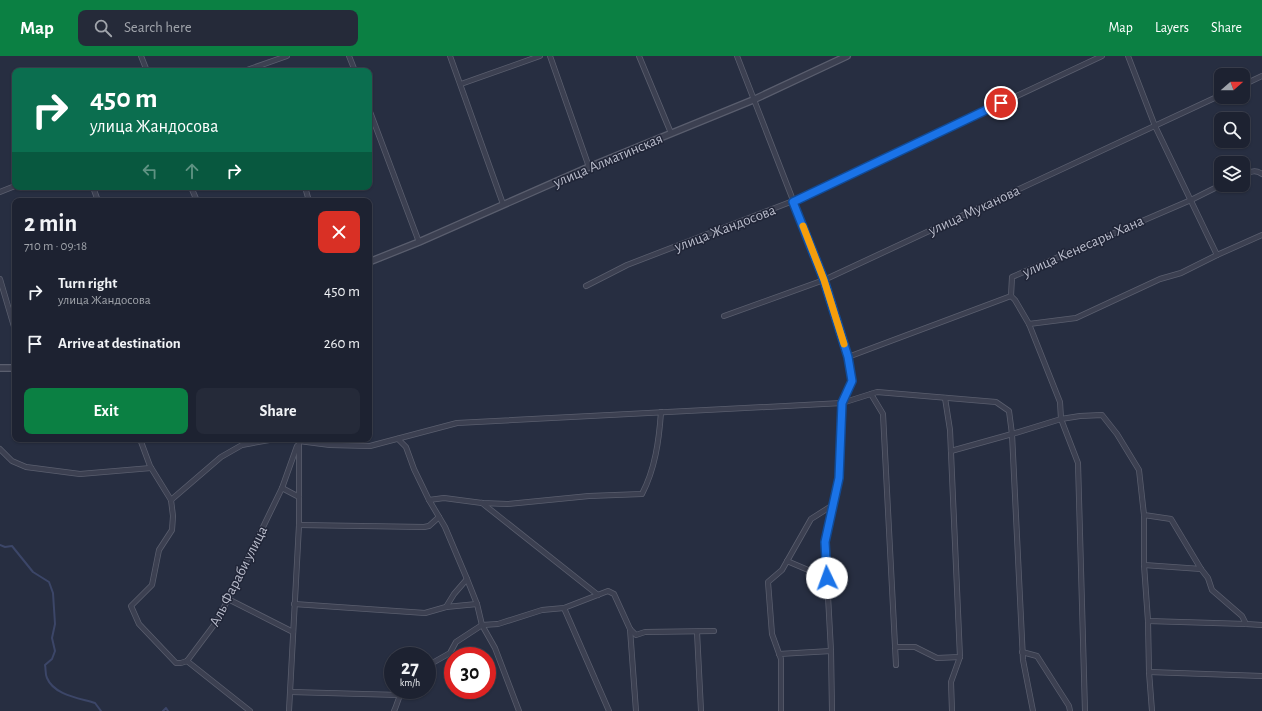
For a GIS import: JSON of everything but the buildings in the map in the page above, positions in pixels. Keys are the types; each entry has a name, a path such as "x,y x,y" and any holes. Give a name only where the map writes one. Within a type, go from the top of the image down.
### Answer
{"street":[{"path":"141,56 146,68"},
{"path":"253,68 287,56"},
{"path":"350,56 354,68"},
{"path":"450,56 504,204"},
{"path":"461,84 540,56"},
{"path":"550,56 589,167"},
{"path":"639,56 671,134"},
{"path":"737,56 824,280 848,357 852,381 842,403 839,478 825,542 831,651 832,711"},
{"name":"улица Алматинская","path":"372,261 589,167 754,100 847,56"},
{"name":"улица Жандосова","path":"586,286 627,265 793,202 1102,56"},
{"path":"1128,56 1155,126 1217,255"},
{"path":"1250,82 1262,76"},
{"name":"улица Муканова","path":"724,316 824,280 1214,98"},
{"path":"372,117 418,242"},
{"path":"1250,172 1258,171 1262,174"},
{"path":"0,192 12,187"},
{"name":"улица Кенесары Хана","path":"848,357 1011,296 1012,277 1191,200 1214,188"},
{"path":"1029,324 1076,318 1160,279 1181,272 1262,235"},
{"path":"0,279 12,320"},
{"path":"1011,296 1015,300 1029,324 1060,402 1061,419 1078,463 1085,711"},
{"path":"0,368 12,368"},
{"path":"310,442 330,445 370,446 457,423 842,403 877,392 996,402 1009,412 1012,434 1022,652 1033,711"},
{"path":"871,394 883,414 896,666"},
{"path":"945,398 950,430 960,657 951,682 952,711"},
{"path":"429,500 444,498 482,503 507,504 581,497 642,494 654,463 659,441 661,412"},
{"path":"951,451 1061,419 1080,416 1102,416 1117,434 1139,470 1144,515 1144,565 1152,711"},
{"path":"398,439 406,447 414,469 429,500 445,527 477,604 482,625 495,648 519,711"},
{"path":"141,442 151,468 171,500 173,516 172,530 159,550 152,585 131,606 138,624 176,663 187,661 250,711"},
{"path":"171,500 221,457 242,445 258,442"},
{"name":"Аль Фараби улица","path":"187,661 218,620 282,488 296,442"},
{"path":"289,711 299,497 297,442"},
{"path":"0,449 12,461 26,467 80,474 151,468"},
{"path":"282,488 299,497"},
{"path":"482,503 598,595"},
{"path":"781,711 781,659 772,634 768,582 782,570 811,519 833,506"},
{"path":"1144,515 1171,519 1208,578 1212,590 1242,616 1246,624"},
{"path":"298,525 420,527 429,526 439,517"},
{"path":"787,561 827,578"},
{"path":"1144,565 1201,569"},
{"path":"446,607 454,594 467,579"},
{"path":"436,661 450,653 456,642 482,625 498,624 542,610 564,608 608,591 614,594 630,629 636,711"},
{"path":"228,599 293,632"},
{"path":"294,604 425,613 446,607 477,604"},
{"path":"564,608 609,711"},
{"path":"1148,622 1262,624"},
{"path":"630,629 636,635 645,632 714,632"},
{"path":"697,632 701,711"},
{"path":"895,647 915,647 937,658 960,657"},
{"path":"779,654 831,651"},
{"path":"1022,652 1037,656 1069,706 1070,711"},
{"path":"1149,672 1262,676"},
{"path":"291,692 384,695"},
{"path":"394,711 399,699"}],"waterway":[{"path":"0,545 5,547 12,546 33,572 49,582 53,593 55,624 52,638 55,651 52,659 45,665 46,676 50,684 68,695 95,703 101,711"},
{"path":"163,711 166,708 168,711"}],"slow traffic":[{"path":"803,226 824,280 844,344"}],"route":[{"path":"827,578 825,542 839,478 842,403 852,381 848,357 824,280 793,202 1001,103"}]}
